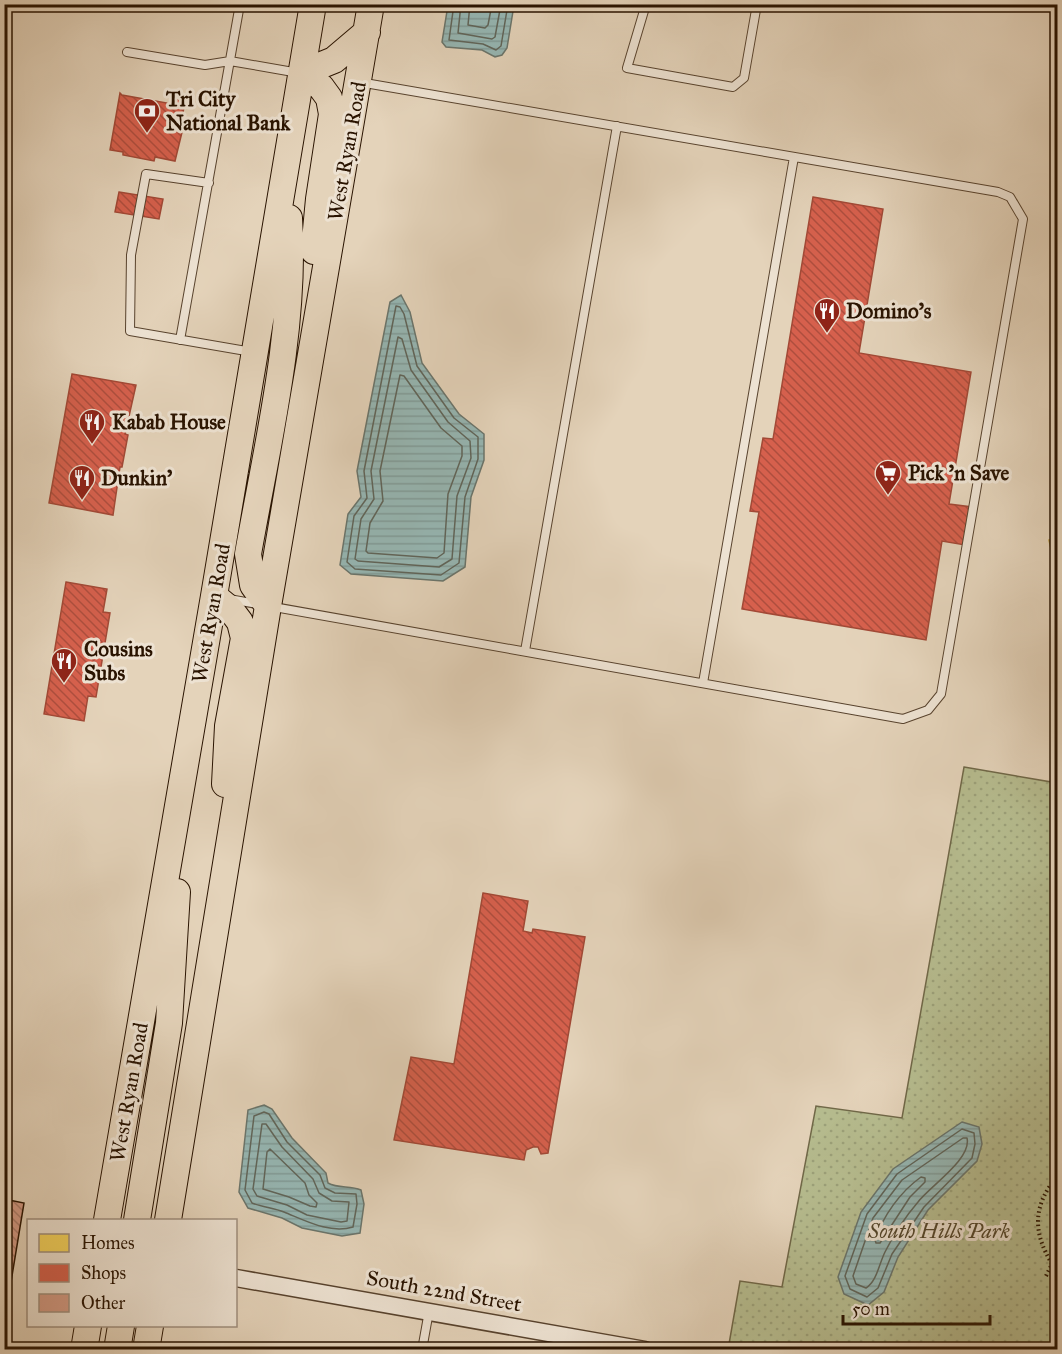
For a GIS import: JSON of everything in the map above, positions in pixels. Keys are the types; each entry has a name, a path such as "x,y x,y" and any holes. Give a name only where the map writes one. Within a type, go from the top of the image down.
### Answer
{"main road":[{"name":"West Ryan Road","path":"107,1219 313,4"},
{"name":"West Ryan Road","path":"168,1219 268,606 371,4"},
{"path":"314,339 314,256 319,199 333,114 325,93 302,73 334,60 367,32"},
{"path":"268,606 253,585 248,554 286,335 291,247 286,170"},
{"path":"214,596 231,610 240,622 244,638 228,726 223,807 227,861"},
{"path":"137,1219 169,1023 177,897 174,832"},
{"path":"84,1350 88,1327"},
{"path":"117,1350 121,1327"},
{"path":"146,1350 150,1327"}],"street":[{"name":"South 22nd Street","path":"237,1278 645,1350"}],"lane":[{"path":"180,340 240,4"},
{"path":"646,4 627,68 733,87 744,78 757,4"},
{"path":"127,52 205,65 230,61 302,73"},
{"path":"214,596 903,719 928,710 941,694 1023,219 1010,197 998,192 358,82"},
{"path":"525,651 617,126"},
{"path":"703,683 794,157"},
{"path":"209,183 146,174 131,255 130,331 255,353"},
{"path":"422,1350 429,1311"}],"path":[{"path":"1046,1276 1052,1264 1038,1236 1040,1207 1047,1188 1058,1175"}],"green space":[{"name":"South Hills Park","path":"964,767 1057,783 1057,1349 762,1350 729,1344 740,1281 782,1287 816,1106 902,1118"}],"water":[{"path":"448,5 514,5 507,48 502,55 495,57 482,50 446,47 442,42"},
{"path":"401,295 410,312 422,363 459,414 484,434 484,460 471,497 465,567 443,581 351,574 340,565 348,514 361,497 357,471 390,302"},
{"path":"264,1105 272,1109 292,1138 326,1173 328,1183 361,1190 364,1204 360,1233 342,1236 302,1228 282,1218 248,1208 239,1192 248,1110"},
{"path":"962,1122 979,1127 982,1144 977,1161 928,1210 898,1257 884,1292 868,1305 844,1294 838,1277 861,1212 893,1169"}],"building: Homes":[{"path":"1058,538 1058,581 1049,540"}],"building: Shops":[{"name":"Tri City National Bank","path":"120,93 172,104 173,99 185,101 181,124 184,124 175,161 155,157 154,161 110,150"},
{"path":"119,192 163,199 159,219 115,212"},
{"path":"813,197 883,209 859,353 971,372 949,504 972,507 965,545 942,541 926,640 742,609 759,512 750,511 763,438 773,439"},
{"path":"72,374 136,385 125,434 128,435 122,467 120,467 113,515 49,503"},
{"path":"66,582 107,589 103,612 110,613 96,697 88,696 84,721 44,714"},
{"path":"483,893 528,901 523,931 532,933 533,929 585,937 548,1153 541,1154 538,1147 533,1147 526,1150 524,1160 394,1140 411,1057 454,1064"}],"building: Other":[{"path":"4,1199 24,1203 10,1288 4,1287"}],"place":[{"name":"Tri City National Bank","path":"147,134"},
{"name":"Domino's","path":"827,334"},
{"name":"Kabab House","path":"92,445"},
{"name":"Pick 'n Save","path":"888,496"},
{"name":"Dunkin'","path":"82,501"},
{"name":"Cousins Subs","path":"64,684"}]}
